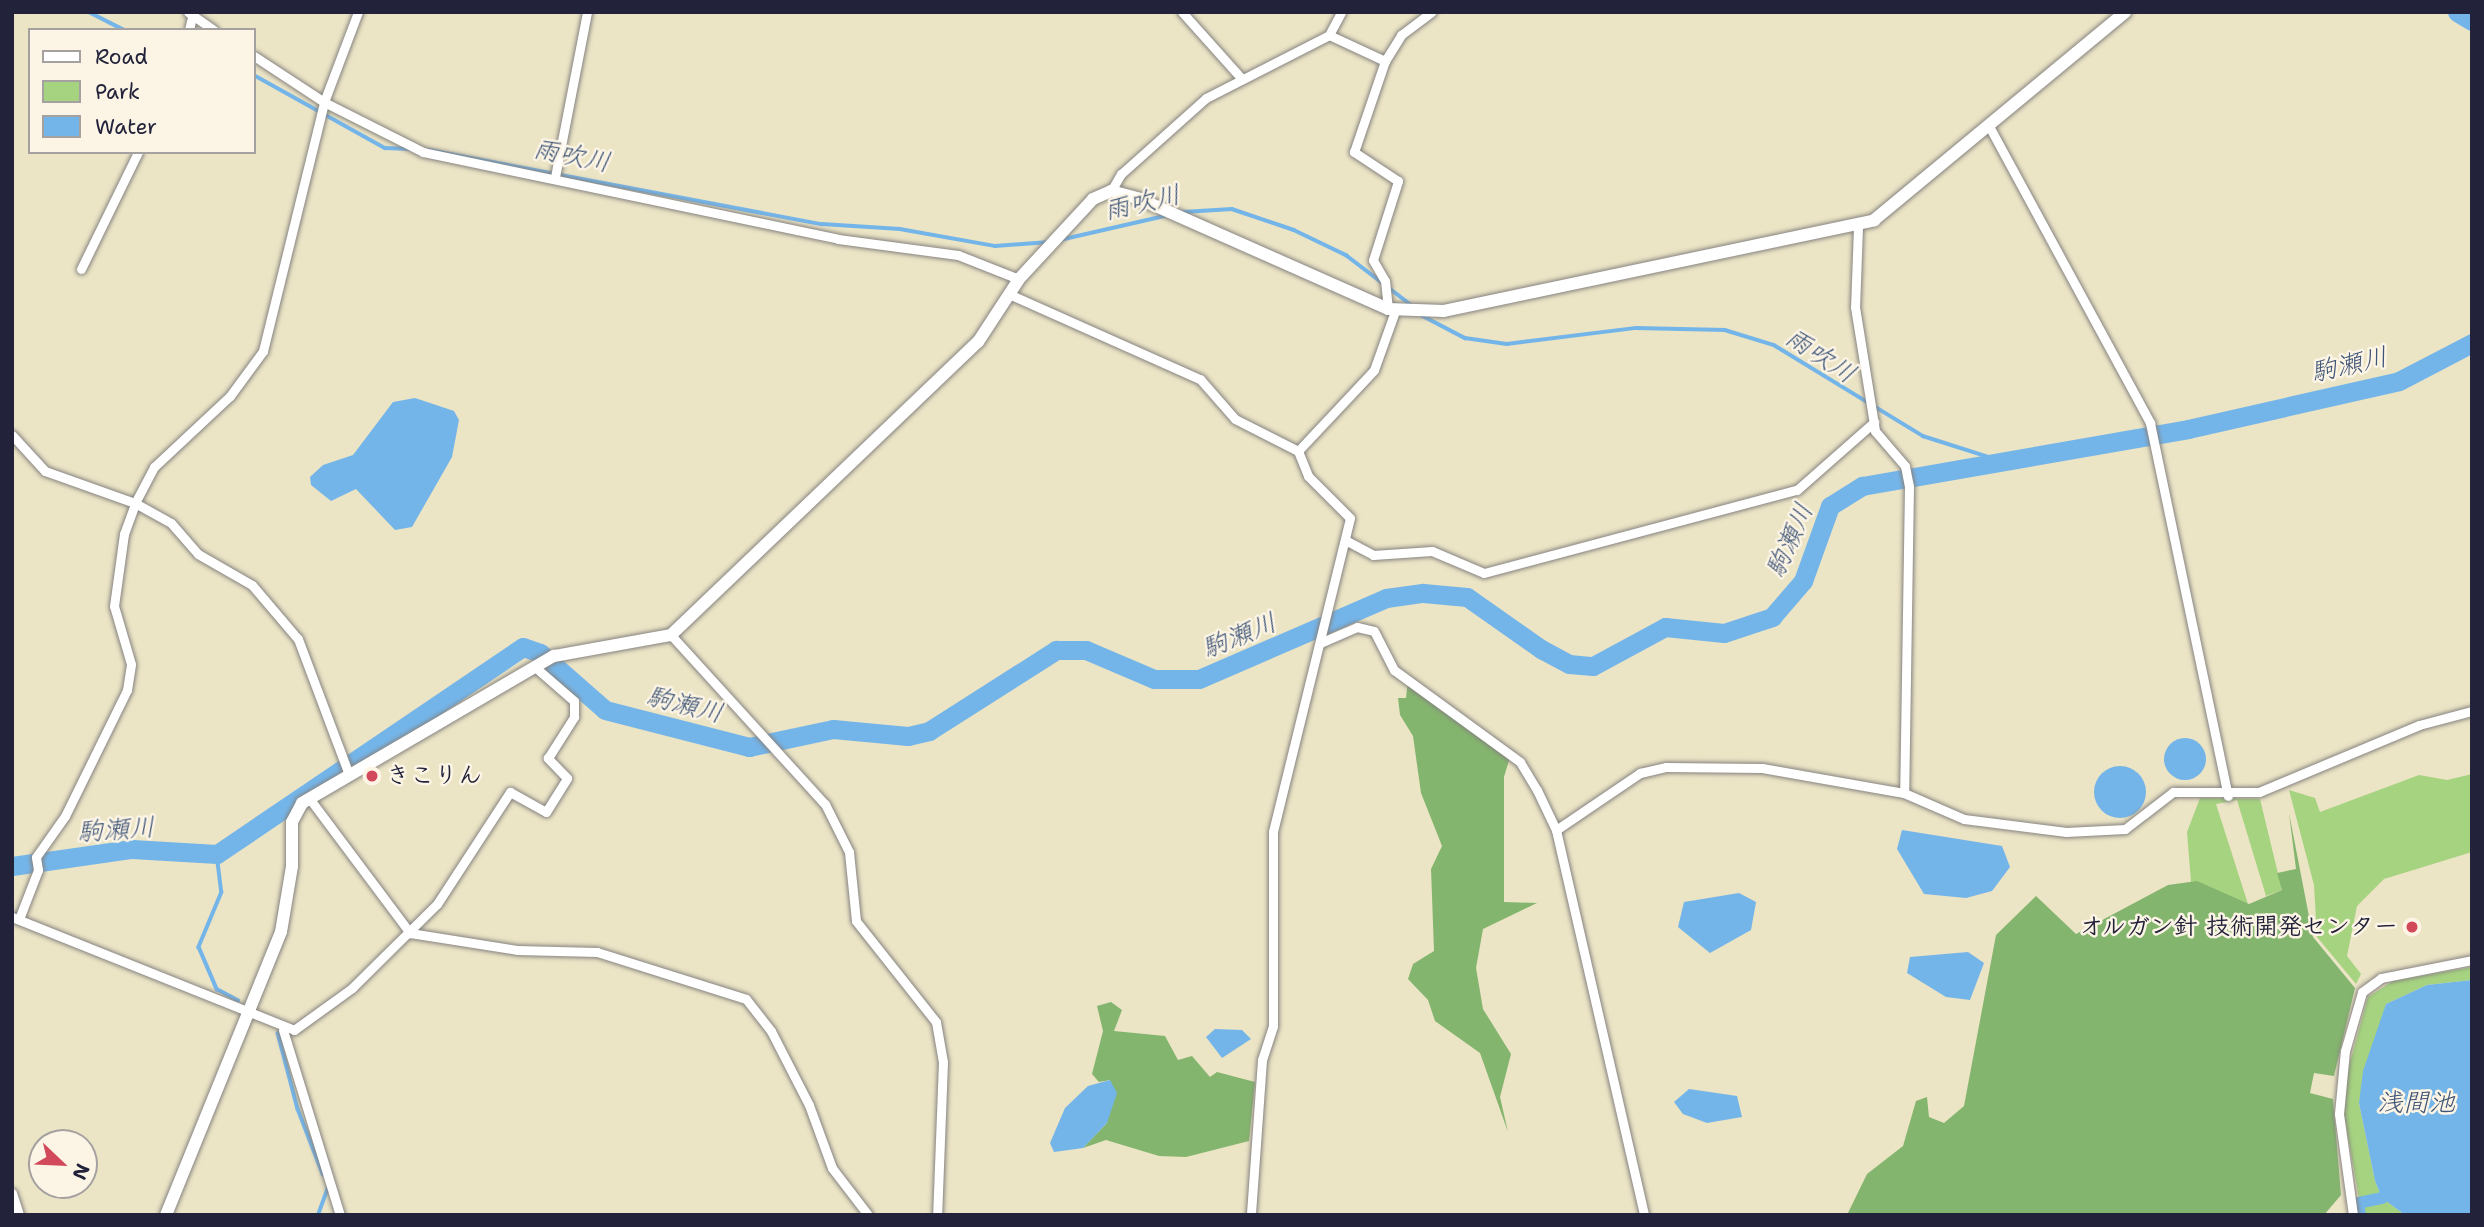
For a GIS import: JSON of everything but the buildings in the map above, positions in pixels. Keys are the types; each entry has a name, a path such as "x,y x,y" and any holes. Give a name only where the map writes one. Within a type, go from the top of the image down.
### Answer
{"street":[{"path":"358,12 324,102 263,351 230,396 154,467 135,503 121,546 114,606 131,664 127,690 65,816 37,863 16,918 248,1010 283,1030 294,1030 352,988 438,904 510,792 546,812 566,778 548,758 574,717 573,701 538,666"},
{"path":"555,177 587,12"},
{"path":"1182,12 1242,79"},
{"path":"166,1215 289,899 292,822 309,798 348,772 554,656 671,635 970,351 1011,295 1019,279 1082,208 1111,191 1150,145 1206,98 1329,35 1341,12"},
{"path":"1298,451 1374,370 1394,307 1385,281 1373,260 1398,181 1354,152 1385,61 1401,35 1431,12"},
{"path":"1111,191 1157,206 1394,307 1427,312 1858,227 1889,210 2125,12"},
{"path":"190,13 211,28"},
{"path":"1329,35 1385,61"},
{"path":"256,57 324,102 423,152 555,177 838,239 958,255 1019,279"},
{"path":"1989,126 2150,424 2228,796"},
{"path":"81,269 137,154"},
{"path":"1858,227 1855,307 1874,415 1881,446 1907,473 1909,486 1904,793"},
{"path":"1011,295 1200,379 1236,419 1298,451 1308,476 1350,518 1348,541 1325,621 1273,832 1273,1026 1262,1060 1251,1215"},
{"path":"1348,541 1373,555 1432,551 1485,573 1797,489 1874,415"},
{"path":"12,435 45,471 135,503 171,523 198,554 252,584 298,639 348,772"},
{"path":"1321,640 1357,627 1374,631 1394,670 1520,762 1556,830 1644,1215"},
{"path":"671,635 775,748 843,831 861,930 936,1022 943,1062 937,1215"},
{"path":"1556,830 1640,773 1665,767 1762,768 1904,793 1964,819 2066,832 2131,827 2173,793 2228,796 2259,792 2419,724 2472,711"},
{"path":"309,798 410,933 517,950 597,952 734,991 767,1023 809,1105 832,1168 868,1215"},
{"path":"2353,1215 2339,1114 2345,1051 2362,992 2381,978 2472,960"},
{"path":"283,1030 340,1215"},
{"path":"12,1193 19,1215"}],"green space":[{"path":"1408,680 1510,757 1504,777 1504,902 1537,903 1483,929 1476,968 1483,1009 1511,1054 1500,1097 1508,1132 1480,1053 1435,1021 1428,1000 1408,979 1413,964 1434,951 1431,869 1442,846 1421,793 1413,736 1400,715 1398,698 1406,698"},
{"path":"2472,774 2472,852 2384,879 2357,906 2347,956 2361,974 2356,984 2317,937 2314,885 2289,790 2315,798 2320,812 2419,775 2447,780"},
{"path":"2200,798 2260,799 2282,890 2266,896 2237,800 2216,804 2248,904 2191,882 2187,832"},
{"path":"2289,813 2313,937 2355,988 2334,1076 2314,1073 2310,1093 2333,1099 2341,1195 2324,1215 1847,1215 1867,1174 1903,1146 1916,1101 1927,1097 1929,1117 1944,1123 1964,1106 1996,935 2036,896 2076,934 2168,885 2197,881 2249,904 2282,890 2277,873 2296,869"},
{"path":"2472,967 2472,980 2427,985 2386,1004 2359,1103 2375,1181 2382,1198 2405,1215 2362,1215 2344,1114 2346,1077 2368,997 2393,981"},
{"path":"1111,1002 1122,1010 1114,1031 1165,1036 1178,1060 1192,1056 1210,1077 1217,1072 1255,1082 1249,1141 1186,1157 1159,1156 1106,1140 1083,1148 1107,1123 1110,1080 1099,1082 1092,1074 1103,1031 1097,1006"}],"water":[{"path":"415,398 454,411 459,420 452,457 412,527 395,530 356,489 331,501 311,485 310,477 323,465 353,455 393,402"},
{"path":"2185,738 2200,744 2206,759 2200,774 2185,780 2170,774 2164,759 2170,744"},
{"path":"2120,766 2130,768 2138,774 2144,782 2144,802 2138,810 2130,816 2120,818 2110,816 2102,810 2096,802 2094,792 2096,782 2102,774 2110,768"},
{"path":"1902,830 2002,846 2010,867 1992,891 1966,898 1924,894 1897,849"},
{"path":"1739,893 1756,902 1751,930 1710,953 1678,927 1684,902"},
{"path":"1968,952 1984,963 1970,1000 1946,997 1907,973 1910,957"},
{"name":"浅間池","path":"2472,980 2472,1215 2405,1215 2382,1198 2375,1181 2359,1103 2363,1071 2386,1004 2427,985"},
{"path":"1215,1029 1242,1030 1251,1039 1222,1058 1206,1037"},
{"path":"1110,1080 1117,1093 1107,1123 1083,1148 1054,1152 1050,1143 1065,1108 1088,1086"},
{"path":"1689,1089 1737,1096 1742,1117 1707,1123 1683,1114 1674,1102"}],"waterway":[{"name":"雨吹川","path":"89,12 120,28"},
{"path":"2457,12 2472,21"},
{"name":"雨吹川","path":"256,76 385,148 411,149"},
{"name":"雨吹川","path":"429,150 822,224 900,229 995,246 1049,242"},
{"name":"雨吹川","path":"1183,212 1232,209 1294,230 1346,255 1414,307"},
{"name":"雨吹川","path":"1060,240 1165,216"},
{"name":"雨吹川","path":"1421,315 1465,338 1507,344 1636,328 1725,330 1774,345 1923,436 1998,460"},
{"name":"駒瀬川","path":"12,866 132,849 217,854 523,647 540,653 605,710 749,747 833,729 908,736 929,731 1056,650 1086,650 1154,679 1199,679 1386,598 1423,593 1467,597 1541,649 1569,664 1593,666 1665,627 1724,633 1772,617 1803,581 1830,506 1862,486 2188,429 2399,381 2472,343"},
{"path":"217,854 222,892 199,947 217,989 238,1000"},
{"path":"278,1033 298,1109 323,1174"},
{"path":"318,1215 328,1187"},
{"path":"2360,1215 2358,1203 2382,1198"}],"place":[{"name":"きこりん","path":"372,776"},
{"name":"オルガン針 技術開発センター","path":"2412,927"}]}
